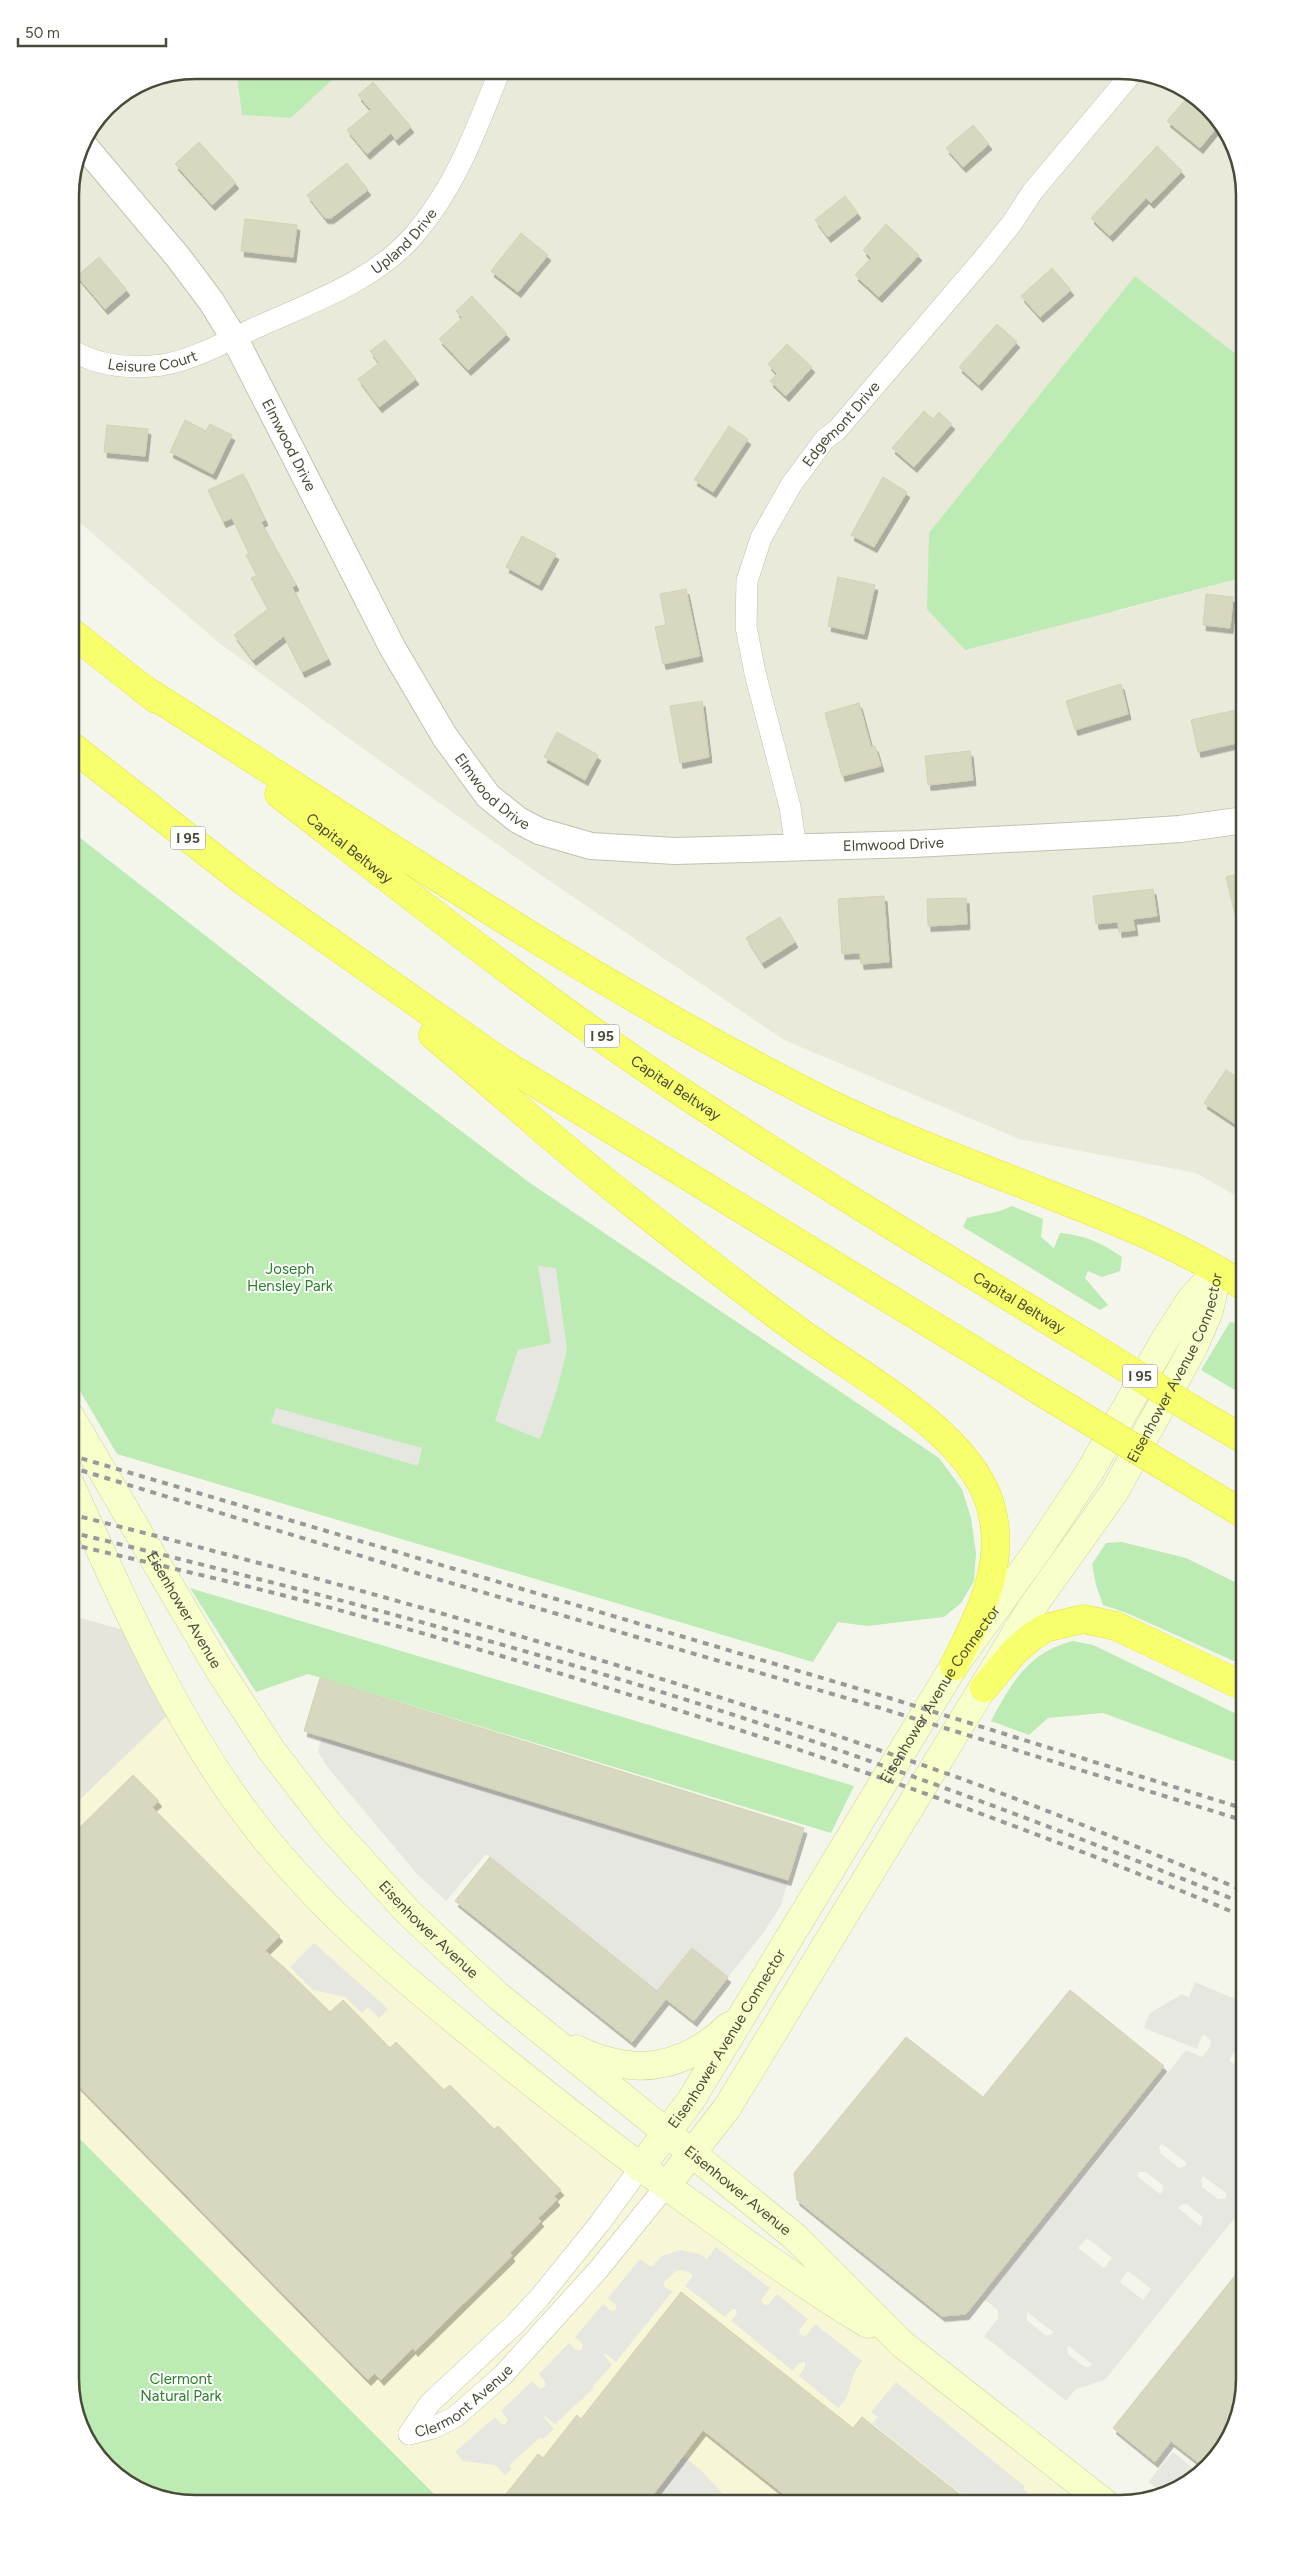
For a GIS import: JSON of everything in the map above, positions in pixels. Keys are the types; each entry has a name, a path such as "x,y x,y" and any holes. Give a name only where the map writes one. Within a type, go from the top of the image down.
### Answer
{"highway":[{"name":"Capital Beltway","path":"79,638 485,952 694,1101 911,1238 1236,1435"},
{"path":"142,688 566,956 666,1016 749,1062 827,1102 896,1133 1155,1236 1218,1270 1236,1282"},
{"name":"I 95","path":"79,752 196,845 308,928 501,1062 1236,1510"},
{"path":"308,928 629,1200 793,1327 894,1397 960,1452 975,1470 989,1500 996,1554 988,1593 954,1666"},
{"path":"984,1688 1014,1652 1030,1638 1045,1628 1083,1619 1116,1626 1236,1683"}],"main road":[{"name":"Eisenhower Avenue Connector","path":"640,2168 691,2100 954,1666 1038,1550 1089,1473 1166,1338 1192,1299 1218,1270"},
{"name":"Eisenhower Avenue Connector","path":"666,2186 727,2108 1030,1610 1115,1491 1194,1346 1209,1311 1218,1270"},
{"name":"Eisenhower Avenue","path":"79,1431 218,1668 298,1787 360,1861 408,1912 497,1995 795,2237 902,2344"},
{"name":"Eisenhower Avenue","path":"79,1504 138,1634 172,1699 228,1789 273,1848 338,1920 389,1968 640,2168 791,2276 902,2344 1095,2495"},
{"path":"540,2030 608,2062 634,2067 660,2065 689,2055 711,2043 748,2008"}],"street":[{"name":"Upland Drive","path":"234,338 360,279 380,266 414,235 451,184 496,79"},
{"name":"Edgemont Drive","path":"796,848 790,807 746,627 748,582 761,538 791,485 824,439 836,430 984,258 1012,223 1033,191 1127,79"},
{"name":"Elmwood Drive","path":"88,150 178,257 211,301 234,338 392,646 445,737 488,796 506,812 539,831 591,846 675,851 796,848 1105,834 1180,829 1236,821"},
{"name":"Leisure Court","path":"79,352 106,363 133,367 175,362 234,338"},
{"name":"Clermont Avenue","path":"640,2168 540,2296 515,2324 430,2403 409,2434 433,2428 455,2417 503,2375 593,2276 666,2186"}],"shaded area":[{"path":"187,79 237,79 242,115 291,118 333,79 1128,79 1158,85 1178,94 1191,103 1212,124 1227,150 1234,172 1236,195 1236,354 1135,276 1118,611 1236,579 1236,1196 1196,1173 1019,1139 784,1040 535,871 344,735 218,642 79,522 79,187 81,172 88,150 98,130 118,107 130,98 157,85 172,81"},
{"path":"538,1266 556,1268 567,1350 556,1393 540,1439 495,1421 518,1350 551,1343"},
{"path":"276,1408 422,1448 418,1466 271,1423"},
{"path":"79,1618 138,1634 176,1707 79,1800"},
{"path":"176,1707 372,1952 902,2344 1090,2495 435,2495 79,2138 79,1800"},
{"path":"322,1736 788,1880 781,1905 764,1932 728,1977 692,1948 657,1991 486,1854 446,1901 417,1874 328,1768 318,1752"},
{"path":"314,1943 388,2009 379,2018 368,2007 362,2013 345,1997 313,1990 290,1967"},
{"path":"1195,1982 1236,1999 1236,2051 1229,2060 1236,2066 1236,2216 1105,2380 1076,2389 1066,2401 984,2336 998,2318 998,2310 985,2300 1186,2050 1202,2057 1210,2047 1211,2041 1205,2035 1202,2036 1197,2049 1144,2028 1150,2013 1182,1994 1189,1997","holes":["1162,2144 1187,2163 1179,2168 1161,2154 1159,2147","1139,2172 1146,2172 1164,2186 1161,2195 1137,2176","1203,2176 1227,2194 1225,2198 1218,2199 1202,2187 1201,2180","1187,2204 1203,2217 1201,2227 1178,2208 1181,2205","1087,2238 1112,2258 1104,2268 1078,2248","1128,2271 1151,2289 1143,2300 1120,2282","1027,2312 1053,2332 1051,2335 1045,2335 1027,2320","1069,2346 1092,2364 1090,2367 1085,2367 1068,2354 1067,2348"]},
{"path":"716,2247 770,2288 761,2300 763,2304 768,2305 777,2294 808,2319 799,2330 801,2335 806,2336 815,2324 862,2361 855,2371 846,2399 838,2408 799,2376 805,2367 805,2362 799,2363 793,2371 731,2321 737,2313 736,2309 732,2309 725,2317 685,2286 692,2277 692,2274 682,2270 676,2271 664,2282 664,2286 672,2292 616,2362 606,2354 603,2354 612,2365 593,2386 594,2388 555,2424 545,2416 544,2418 554,2429 543,2439 540,2438 509,2465 512,2469 505,2475 495,2465 463,2461 455,2452 495,2417 501,2424 506,2424 508,2419 501,2411 532,2381 540,2389 544,2387 546,2383 539,2374 569,2343 576,2350 581,2350 583,2344 575,2337 603,2304 611,2311 616,2310 616,2305 608,2298 640,2259 651,2267 662,2256 680,2250 699,2254 707,2259"},
{"path":"896,2382 1024,2486 1024,2490 1030,2495 963,2495 872,2423 878,2417 871,2412"},
{"path":"1173,2452 1194,2468 1178,2480 1157,2489 1148,2482"},
{"path":"683,2456 701,2470 724,2495 653,2495"}],"green space":[{"path":"237,79 333,79 291,118 242,115"},
{"path":"1135,276 1236,354 1236,579 965,650 927,609 929,533"},
{"name":"Joseph Hensley Park","path":"79,837 288,1000 530,1183 939,1458 962,1489 971,1518 976,1553 974,1581 961,1603 944,1617 867,1626 838,1622 813,1662 117,1454 79,1389"},
{"path":"1012,1206 1043,1219 1041,1237 1054,1248 1060,1233 1069,1234 1093,1240 1122,1257 1120,1271 1102,1277 1088,1271 1085,1278 1108,1305 1100,1310 963,1227 967,1218 1001,1211"},
{"path":"1230,1322 1236,1323 1236,1391 1201,1370"},
{"path":"1122,1542 1186,1558 1236,1583 1236,1662 1127,1613 1103,1605 1096,1585 1092,1564 1106,1543"},
{"path":"190,1588 854,1786 831,1833 308,1674 256,1692"},
{"path":"1073,1641 1093,1645 1236,1714 1236,1762 1103,1713 1048,1718 1029,1735 991,1721 1006,1694 1023,1671 1044,1653"},
{"name":"Clermont Natural Park","path":"79,2138 435,2495 187,2495 172,2493 150,2486 137,2480 113,2461 94,2437 85,2417 80,2395"}],"building":[{"path":"373,82 411,127 396,140 391,133 367,154 347,130 371,110 358,95"},
{"path":"1186,99 1202,113 1216,129 1200,148 1167,121"},
{"path":"973,125 989,144 963,167 946,148"},
{"path":"199,142 236,183 212,205 175,164"},
{"path":"1157,146 1182,171 1151,203 1146,198 1110,236 1091,218"},
{"path":"347,163 368,190 331,218 325,218 307,195"},
{"path":"845,196 858,213 828,237 815,220"},
{"path":"245,219 297,225 293,257 241,251"},
{"path":"886,224 919,255 879,297 855,275 871,258 863,250"},
{"path":"521,233 548,255 518,292 491,271"},
{"path":"99,257 127,290 105,309 79,278 79,274"},
{"path":"1052,268 1071,290 1040,317 1021,296"},
{"path":"472,296 507,334 468,370 439,339 462,318 456,311"},
{"path":"997,324 1017,342 979,385 959,367"},
{"path":"385,340 416,379 379,407 358,379 379,363 370,351"},
{"path":"787,344 812,367 786,396 770,381 777,374 768,364"},
{"path":"924,411 933,419 939,412 952,424 914,467 892,448"},
{"path":"185,420 206,431 210,424 232,435 213,474 170,452"},
{"path":"107,425 148,429 145,456 104,452"},
{"path":"729,426 748,439 713,492 694,480"},
{"path":"243,474 265,520 261,522 296,585 292,587 328,659 302,672 284,636 253,660 234,635 268,609 251,578 257,575 246,555 249,554 232,518 223,522 208,490"},
{"path":"883,477 907,492 874,547 851,535"},
{"path":"522,536 556,554 539,585 506,567"},
{"path":"838,577 875,585 864,634 828,626"},
{"path":"686,589 700,656 663,664 655,627 666,625 660,594"},
{"path":"1206,594 1233,597 1230,628 1203,625"},
{"path":"1121,684 1128,714 1075,730 1066,701"},
{"path":"702,701 709,757 680,763 670,706"},
{"path":"859,703 871,747 875,746 881,766 842,776 825,713"},
{"path":"1236,710 1236,743 1198,752 1191,720"},
{"path":"557,732 598,755 585,780 544,757"},
{"path":"970,751 973,780 928,785 925,756"},
{"path":"1236,874 1236,919 1226,877"},
{"path":"1153,889 1157,916 1133,919 1135,930 1119,932 1118,922 1096,924 1093,896"},
{"path":"884,896 889,962 861,964 860,953 842,954 838,899"},
{"path":"966,898 967,924 928,926 927,899"},
{"path":"780,917 795,942 762,963 746,938"},
{"path":"1226,1070 1236,1076 1236,1124 1204,1103"},
{"path":"320,1678 804,1828 788,1880 304,1731"},
{"path":"133,1775 159,1801 152,1807 280,1936 265,1951 330,2012 343,2000 390,2048 396,2042 444,2090 450,2085 494,2129 498,2126 561,2190 554,2196 557,2200 538,2218 541,2221 510,2253 512,2256 415,2351 413,2348 381,2380 375,2373 368,2380 79,2086 79,1828"},
{"path":"490,1857 657,1991 692,1948 728,1977 694,2021 666,1999 632,2042 455,1901"},
{"path":"1070,1990 1164,2066 966,2314 942,2316 797,2200 794,2173 906,2037 983,2097"},
{"path":"1236,2274 1235,2395 1230,2417 1217,2444 1200,2463 1171,2441 1155,2462 1113,2428"},
{"path":"681,2292 853,2428 862,2417 961,2495 785,2495 703,2430 653,2495 505,2495 538,2454 543,2458 577,2415 581,2419"}],"railway":[{"path":"79,1458 883,1696 1236,1806"},
{"path":"79,1470 420,1574 877,1707 1236,1818"},
{"path":"79,1516 408,1604 631,1669 742,1704 998,1792 1236,1887"},
{"path":"79,1534 451,1630 640,1685 880,1765 1089,1842 1236,1900"},
{"path":"79,1546 236,1583 335,1609 451,1641 681,1711 795,1748 1021,1829 1236,1913"}]}
